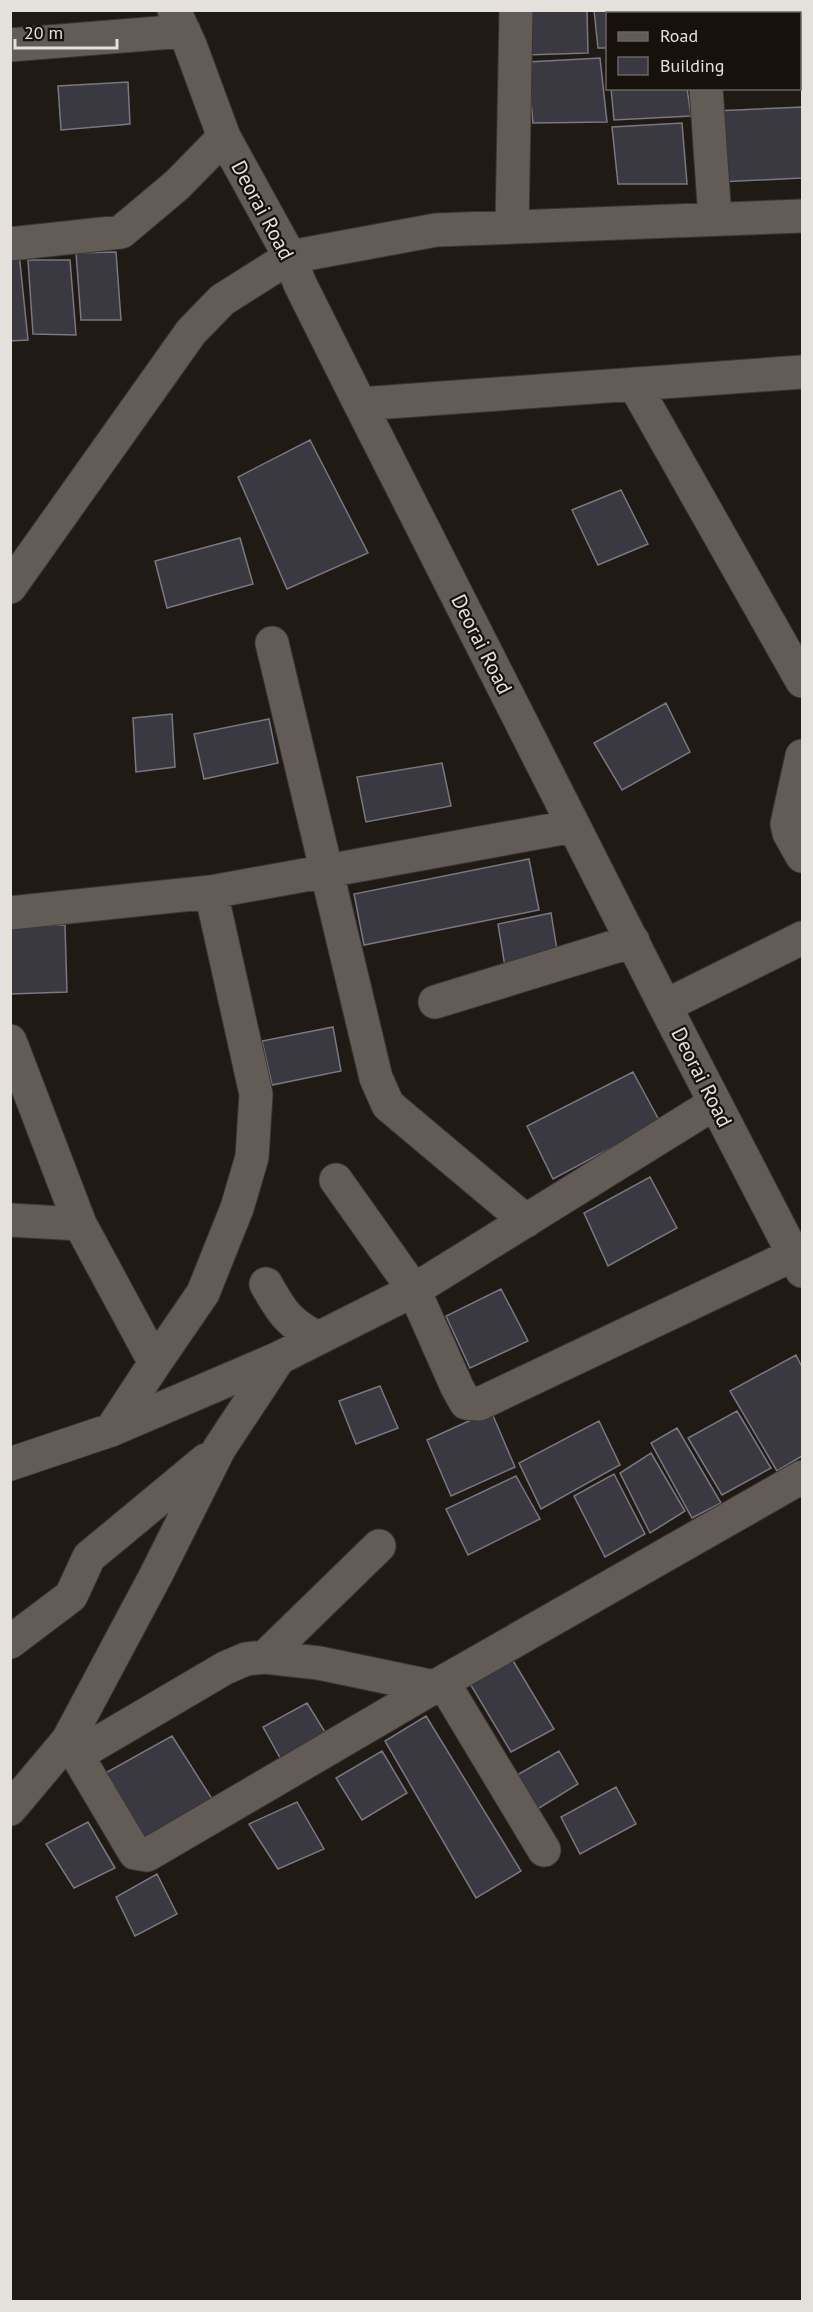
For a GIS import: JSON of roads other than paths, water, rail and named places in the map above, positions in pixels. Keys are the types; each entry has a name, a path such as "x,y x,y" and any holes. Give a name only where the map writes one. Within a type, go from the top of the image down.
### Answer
{"street":[{"path":"512,227 516,10"},
{"path":"10,45 179,21"},
{"name":"Deorai Road","path":"179,21 224,137 290,257 300,284 360,404 798,1263"},
{"path":"706,90 715,219"},
{"path":"10,244 122,231 177,185 224,137"},
{"path":"10,587 23,544 191,332 222,300 290,257 436,230 802,216"},
{"path":"360,404 802,372"},
{"path":"634,384 802,681"},
{"path":"272,643 376,1078 388,1105 526,1221"},
{"path":"802,756 787,824 789,833 802,856"},
{"path":"10,913 211,892 574,826"},
{"path":"111,1430 202,1293 237,1208 252,1157 256,1094 211,892"},
{"path":"665,1006 802,938"},
{"path":"435,1002 633,941"},
{"path":"12,1048 80,1224 155,1363"},
{"path":"10,1464 111,1430 279,1358 414,1290 715,1103"},
{"path":"336,1180 414,1290 456,1387 466,1403 479,1404 798,1263"},
{"path":"10,1220 80,1224"},
{"path":"266,1284 282,1312 299,1329 318,1338"},
{"path":"73,1748 219,1449 279,1358"},
{"path":"10,1642 71,1596 89,1557 219,1449"},
{"path":"73,1748 135,1853 147,1856 438,1685 802,1477"},
{"path":"265,1657 379,1546"},
{"path":"10,1809 73,1748 225,1668 246,1659 265,1657 319,1663 438,1685 544,1850"}]}
